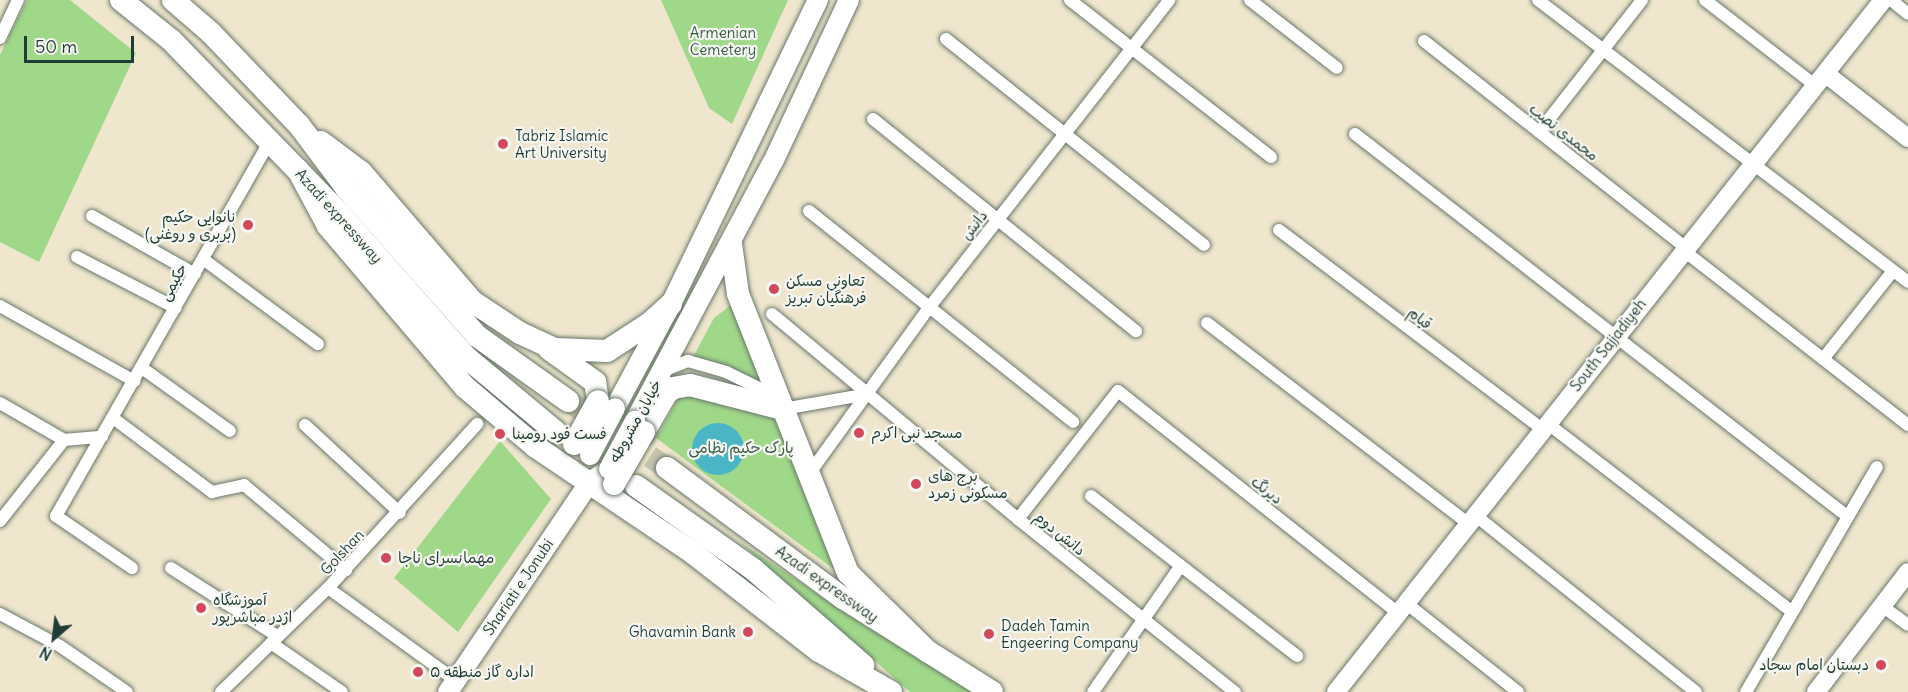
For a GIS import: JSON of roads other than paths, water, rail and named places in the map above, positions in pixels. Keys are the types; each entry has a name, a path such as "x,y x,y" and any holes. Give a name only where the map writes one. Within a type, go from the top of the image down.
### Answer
{"highway":[{"name":"Azadi expressway","path":"121,0 171,40 270,141 466,357 574,444"},
{"name":"Azadi expressway","path":"173,0 211,33 299,125 347,189 470,328 568,401"},
{"path":"299,125 361,172 473,302 540,342 595,382 607,404 574,444 536,447"},
{"name":"Azadi expressway","path":"298,170 328,226 465,387 536,447 611,484 754,570 893,692"},
{"path":"730,244 738,294 849,573 928,652"},
{"path":"540,342 555,349 607,351 650,323 671,304"},
{"path":"611,484 640,427 673,388 690,385 783,409"},
{"name":"Azadi expressway","path":"667,468 843,598 992,692"}],"main road":[{"name":"خیابان مشروطه","path":"607,404 671,304 818,0"},
{"name":"خیابان مشروطه","path":"640,427 663,371 730,244 849,0"},
{"name":"خیابان مشروطه","path":"574,444 611,484"},
{"name":"Shariati e Jonubi","path":"451,686 611,484"}],"street":[{"path":"0,38 18,0"},
{"path":"1070,0 1270,157"},
{"name":"دانش","path":"809,474 928,309 1169,0"},
{"path":"1250,0 1337,68"},
{"path":"1538,0 1908,282"},
{"path":"1539,132 1642,0"},
{"path":"1705,0 1908,138"},
{"name":"South Sajjadiyeh","path":"1337,692 1684,248 1821,80 1882,0"},
{"path":"1891,0 1908,14"},
{"path":"946,39 1204,245"},
{"name":"محمدی نصب","path":"1424,41 1908,425"},
{"path":"873,119 1136,331"},
{"path":"1355,134 1614,338 1848,517"},
{"name":"حکیمی","path":"132,568 56,516 270,141"},
{"path":"809,211 928,309 1073,422"},
{"path":"92,216 195,273"},
{"name":"قیام","path":"1279,230 1792,612"},
{"path":"77,257 176,308"},
{"path":"203,259 318,344"},
{"path":"1823,359 1893,271"},
{"path":"0,306 134,381"},
{"name":"دانش دوم","path":"772,314 1018,519 1235,692"},
{"path":"1207,322 1472,519 1696,692"},
{"path":"663,371 688,361 726,372 767,392 783,409 868,394"},
{"path":"142,368 230,431"},
{"name":"دیرنگ","path":"1018,519 1118,391 1402,608 1518,692"},
{"path":"0,403 64,440 102,437"},
{"path":"113,418 212,492 244,485 346,570"},
{"name":"Golshan","path":"221,692 346,570 400,513 477,424"},
{"path":"305,425 400,513"},
{"path":"1,517 64,440"},
{"path":"1746,692 1877,467"},
{"path":"1091,496 1297,656"},
{"path":"1093,692 1180,567"},
{"path":"171,568 274,640 342,692"},
{"path":"1816,692 1908,572"},
{"path":"328,588 451,686"},
{"path":"1882,606 1908,625"},
{"path":"0,614 60,646 127,692"}],"water":[{"path":"713,423 723,423 737,430 744,449 737,468 723,475 713,475 703,471 696,464 692,454 692,444 696,434 703,427"}],"tunnel":[{"path":"568,401 667,468"}],"place":[{"name":"Tabriz Islamic Art University","path":"503,144"},
{"name":"نانوایی حکیم (بربری و روغنی)","path":"248,225"},
{"name":"تعاونی مسکن فرهنگیان تبریز","path":"774,289"},
{"name":"مسجد نبی اکرم","path":"859,433"},
{"name":"فست فود رومینا","path":"500,434"},
{"name":"برج های مسکونی زمرد","path":"916,484"},
{"name":"مهمانسرای ناجا","path":"386,558"},
{"name":"آموزشگاه اژدر مباشرپور","path":"201,608"},
{"name":"Ghavamin Bank","path":"748,632"},
{"name":"Dadeh Tamin Engeering Company","path":"989,634"},
{"name":"دبستان امام سجاد","path":"1881,665"},
{"name":"اداره گاز منطقه ۵","path":"418,672"}],"park label":[{"name":"Armenian Cemetery","path":"723,40"},
{"name":"پارک حکیم نظامی","path":"741,448"}]}
